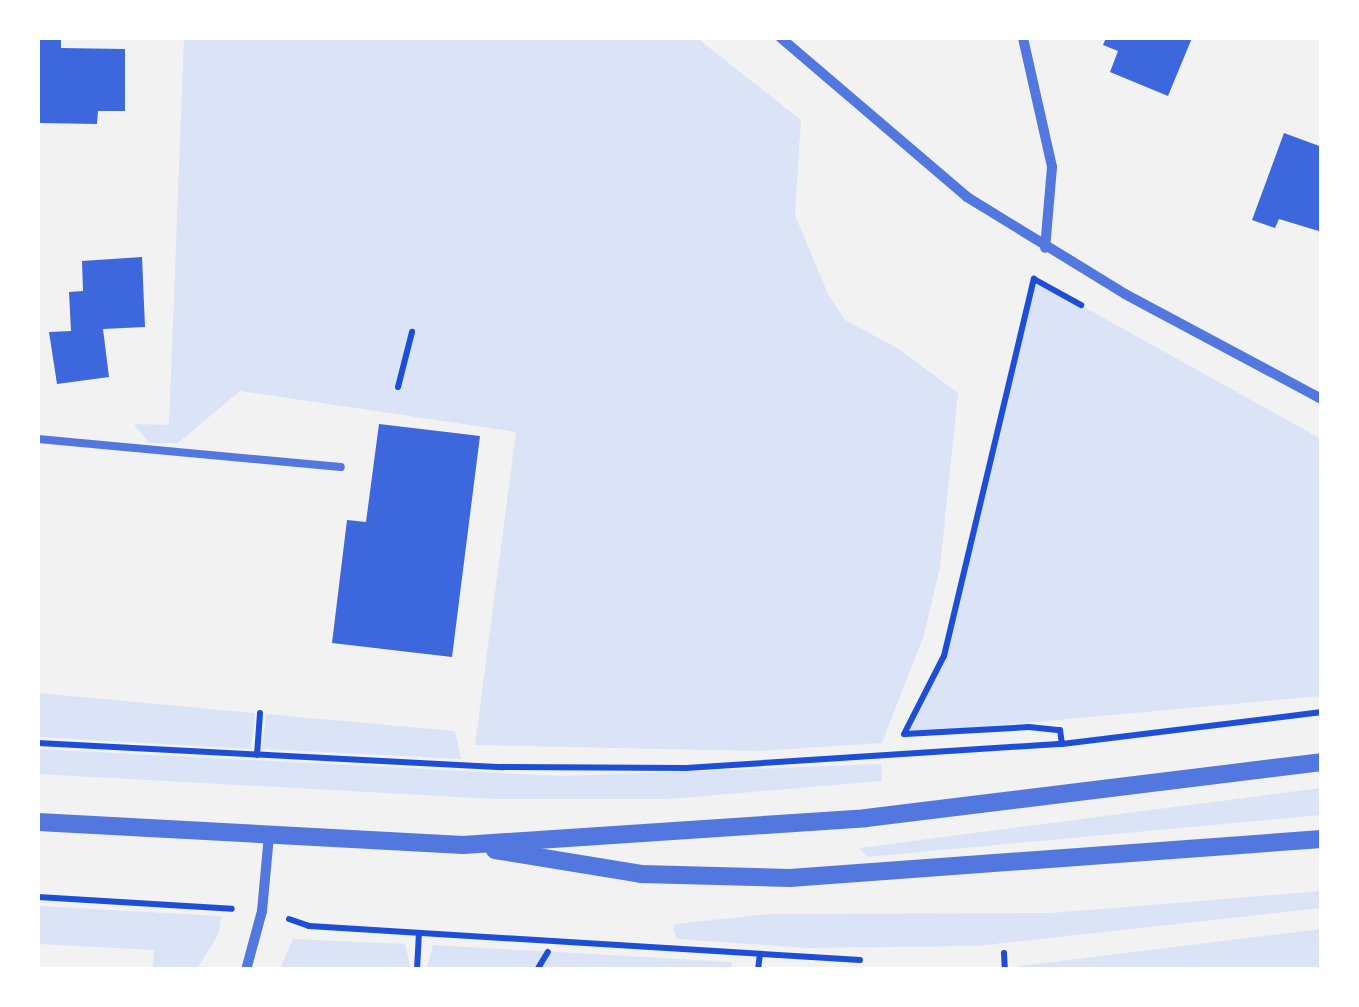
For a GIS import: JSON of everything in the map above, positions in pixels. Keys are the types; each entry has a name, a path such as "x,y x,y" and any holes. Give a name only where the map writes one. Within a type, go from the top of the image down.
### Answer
{"street":[{"path":"781,38 967,197 1045,248 1322,399"},
{"path":"1023,38 1052,167 1045,248"},
{"path":"463,845 866,818 1322,762"},
{"path":"38,822 463,845 641,874 790,878 1322,839"},
{"path":"246,970 262,911 269,835"}],"lane":[{"path":"38,438 341,467"}],"path":[{"path":"1062,744 1060,730 1029,727 904,734 944,656 1034,279 1095,314"},
{"path":"398,387 412,332"},
{"path":"38,744 686,768 1062,744 1322,712"},
{"path":"257,755 260,713"},
{"path":"38,897 262,911 310,926 860,960"},
{"path":"418,934 418,970"},
{"path":"537,970 548,952"},
{"path":"1004,953 1005,970"},
{"path":"758,970 760,954"}],"shaded area":[{"path":"184,38 697,38 801,120 795,215 828,294 845,320 899,349 958,393 940,567 924,635 882,743 757,751 475,745 516,432 240,391 178,443 149,443 134,424 169,425"},
{"path":"1034,279 1321,439 1321,696 904,734 944,656"},
{"path":"38,693 255,713 251,749 38,737"},
{"path":"266,714 455,731 461,759 262,749"},
{"path":"38,749 563,776 881,764 882,781 669,799 494,799 38,774"},
{"path":"1321,788 1321,815 867,857 859,848"},
{"path":"1321,891 1321,908 978,946 810,948 677,939 673,930 675,924 769,914 1051,913"},
{"path":"38,906 221,916 219,933 197,969 153,969 154,950 38,944"},
{"path":"1321,929 1321,969 1015,969 1020,966"},
{"path":"293,939 405,944 411,969 280,969"},
{"path":"433,945 732,962 731,970 426,970"}],"building":[{"path":"38,38 61,38 61,48 125,49 125,111 98,111 97,124 38,123"},
{"path":"1106,38 1192,38 1168,96 1110,72 1118,51 1103,45"},
{"path":"1284,133 1322,147 1322,232 1279,219 1275,228 1252,220"},
{"path":"142,257 145,327 103,329 109,377 57,384 49,332 71,331 69,292 83,291 82,261"},
{"path":"379,424 480,436 452,657 332,643 347,520 366,522"}]}
